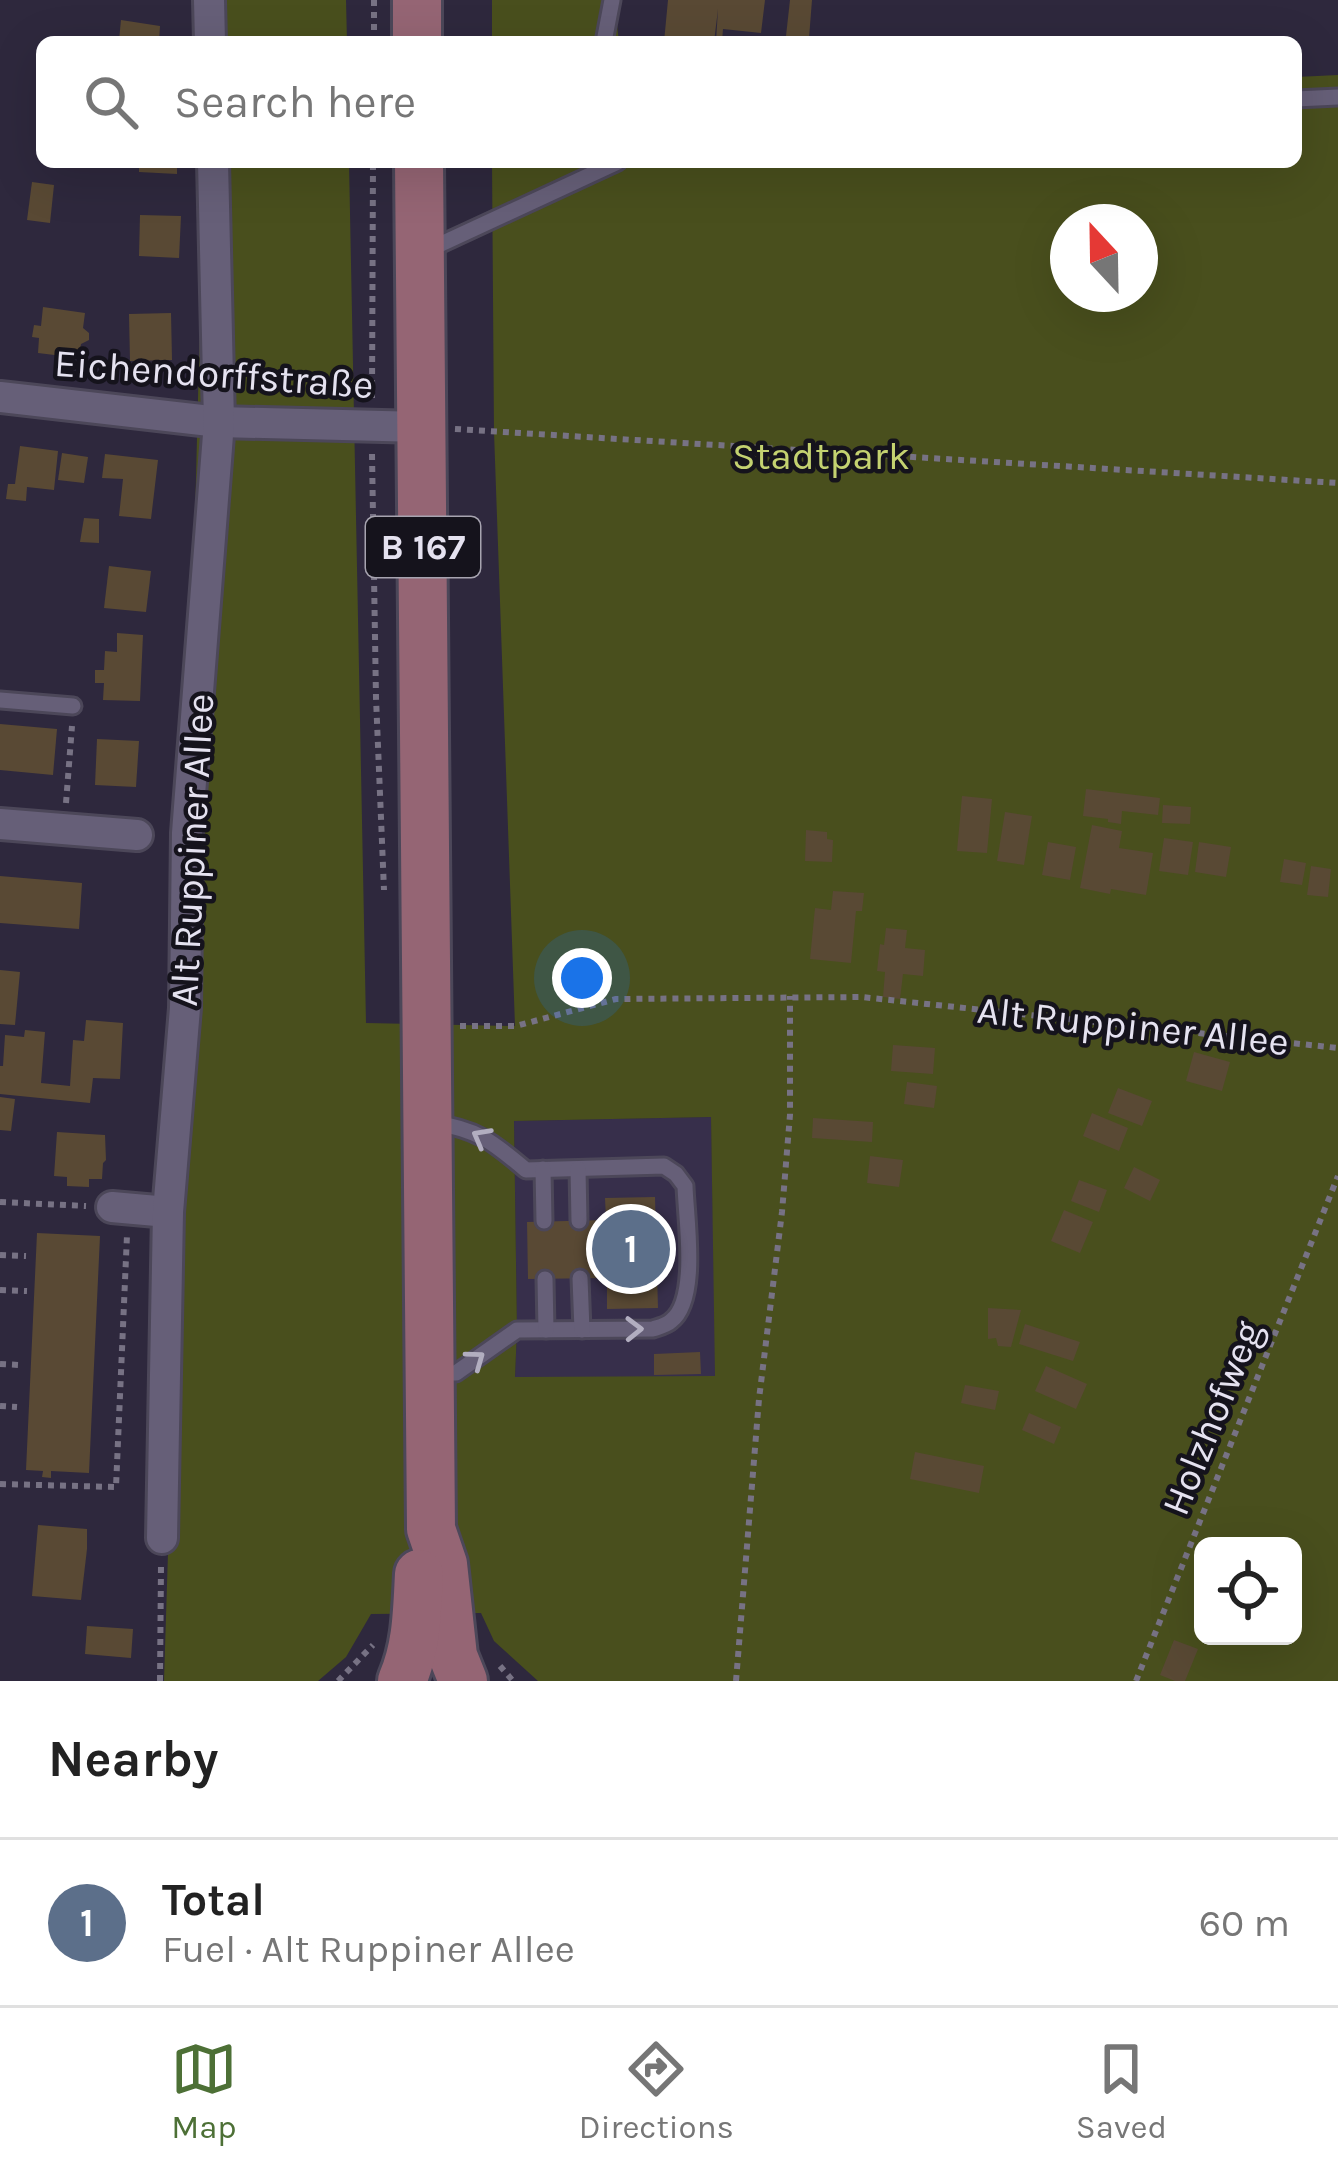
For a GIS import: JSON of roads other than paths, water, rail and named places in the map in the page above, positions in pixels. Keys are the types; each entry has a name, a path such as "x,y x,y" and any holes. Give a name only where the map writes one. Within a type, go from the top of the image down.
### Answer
{"main road":[{"path":"417,0 418,36"},
{"name":"B 167","path":"402,1681 412,1657 420,1566 431,1529 419,168"},
{"name":"B 167","path":"431,1529 443,1564 453,1656 463,1681"}],"street":[{"path":"209,0 210,36"},
{"name":"Alt Ruppiner Allee","path":"162,1538 168,1211 185,1008 187,833 219,422 213,168"},
{"name":"Eichendorffstraße","path":"0,397 219,422 422,427"},
{"path":"0,824 137,835"},
{"path":"120,1208 168,1211"}],"lane":[{"path":"605,36 612,0"},
{"path":"1302,99 1338,97"},
{"path":"420,254 605,168"},
{"path":"0,700 64,705"},
{"path":"429,1122 460,1126 490,1140 526,1170 664,1166 685,1186 688,1292 670,1324 653,1329 517,1330 456,1373 430,1373"},
{"path":"578,1168 579,1221"},
{"path":"543,1169 544,1221"},
{"path":"580,1278 582,1330"},
{"path":"545,1279 546,1330"}],"place":[{"name":"Total","path":"631,1249"}],"park label":[{"name":"Stadtpark","path":"821,456"}]}
